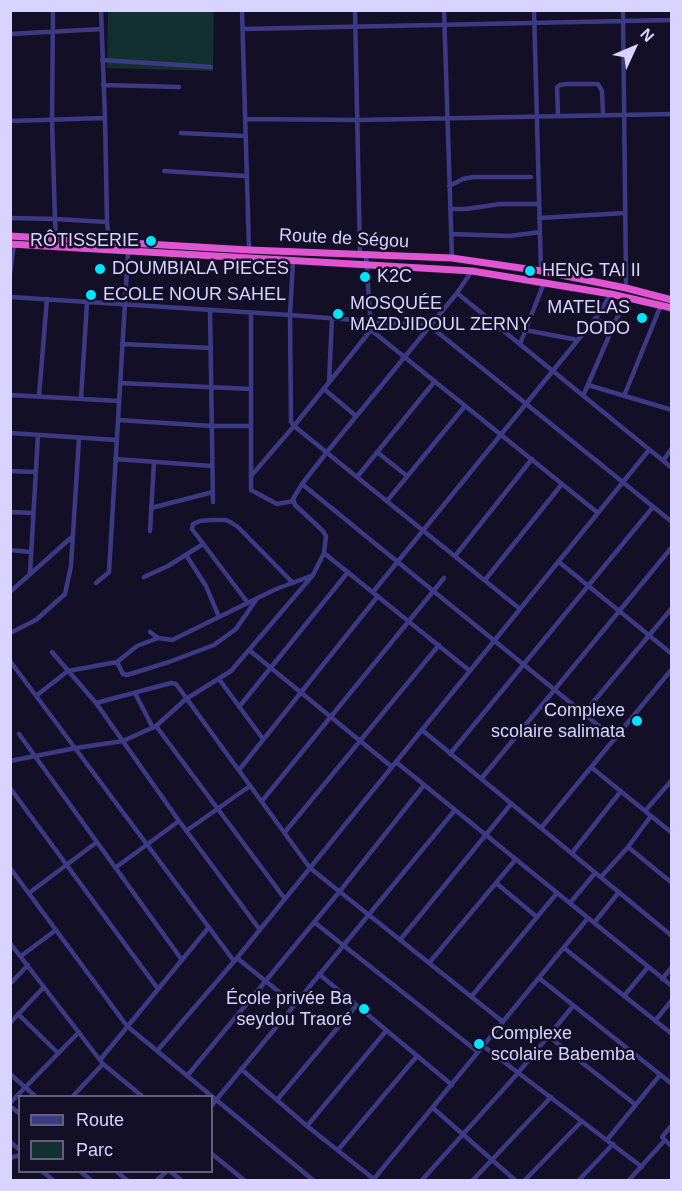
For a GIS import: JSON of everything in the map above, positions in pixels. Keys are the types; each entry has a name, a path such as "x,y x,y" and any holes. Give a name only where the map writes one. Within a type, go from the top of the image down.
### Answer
{"highway":[{"name":"Route de Ségou","path":"10,236 249,250 452,258 541,271 672,300"},
{"name":"Route de Ségou","path":"12,244 472,271 611,294 672,308"}],"street":[{"path":"54,10 52,120 56,238"},
{"path":"101,10 109,241"},
{"path":"242,10 249,250"},
{"path":"251,476 371,330 366,264 363,255 355,10"},
{"path":"444,10 452,258"},
{"path":"534,10 541,271"},
{"path":"623,10 626,282"},
{"path":"243,29 672,20"},
{"path":"10,34 102,29"},
{"path":"102,60 211,67"},
{"path":"558,116 557,87 566,84 598,84 602,91 603,115"},
{"path":"103,85 179,87"},
{"path":"245,119 358,120 672,114"},
{"path":"10,121 105,118"},
{"path":"181,133 245,136"},
{"path":"164,171 246,176"},
{"path":"449,186 473,177 531,177"},
{"path":"450,209 500,204 539,204"},
{"path":"539,218 625,213"},
{"path":"10,219 107,222"},
{"path":"451,234 510,236 540,232"},
{"path":"10,274 12,244"},
{"path":"96,583 109,572 128,252"},
{"path":"293,261 290,315 291,422 520,609"},
{"path":"10,761 123,741 154,727 186,699 231,671 313,575 324,553 326,537 295,505 293,499 302,484 457,293 472,271"},
{"path":"520,344 545,282"},
{"path":"457,293 672,468"},
{"path":"373,592 595,319 611,294"},
{"path":"10,297 430,326 672,522"},
{"path":"583,396 626,297"},
{"path":"39,396 47,299"},
{"path":"81,399 87,302"},
{"path":"624,396 661,305"},
{"path":"210,310 213,502"},
{"path":"251,313 251,490 277,504 294,501"},
{"path":"329,383 332,318"},
{"path":"595,319 613,327"},
{"path":"371,330 598,513"},
{"path":"525,330 578,340"},
{"path":"122,344 211,348"},
{"path":"357,477 435,381"},
{"path":"120,383 251,389"},
{"path":"588,385 671,410"},
{"path":"324,389 356,416"},
{"path":"10,395 119,402"},
{"path":"387,501 465,406"},
{"path":"118,420 251,426"},
{"path":"10,433 116,440"},
{"path":"30,573 38,435"},
{"path":"10,633 36,620 65,594 71,566 79,438"},
{"path":"663,461 672,448"},
{"path":"157,1051 236,960 649,450"},
{"path":"377,452 407,476"},
{"path":"115,459 212,466"},
{"path":"455,556 532,459"},
{"path":"150,531 154,462"},
{"path":"10,471 36,472"},
{"path":"302,484 615,738"},
{"path":"485,580 562,484"},
{"path":"151,508 213,492"},
{"path":"450,754 653,507"},
{"path":"10,512 33,513"},
{"path":"248,603 192,529 193,524 211,520 225,520 232,523 293,583"},
{"path":"12,589 73,536"},
{"path":"144,577 168,566 203,544"},
{"path":"481,778 672,547"},
{"path":"10,550 31,552"},
{"path":"324,553 470,671"},
{"path":"186,555 206,586 219,617"},
{"path":"559,562 672,654"},
{"path":"239,707 348,572"},
{"path":"150,632 158,638 172,640 276,589 313,575"},
{"path":"262,801 444,578"},
{"path":"239,770 378,596"},
{"path":"117,662 123,674 128,675 169,663 214,645 236,629 258,598"},
{"path":"584,713 672,608"},
{"path":"36,695 69,671 117,662 138,646 158,638"},
{"path":"285,832 439,645"},
{"path":"249,650 360,741 424,785 672,986"},
{"path":"52,652 96,703 186,831 260,930"},
{"path":"10,661 236,960 294,1005"},
{"path":"541,828 672,669"},
{"path":"219,679 262,740"},
{"path":"96,703 176,684 310,868 503,1022"},
{"path":"135,693 154,727 285,899"},
{"path":"422,730 672,936"},
{"path":"19,734 182,960"},
{"path":"591,767 672,833"},
{"path":"645,812 671,782"},
{"path":"187,1076 340,891 424,785"},
{"path":"186,831 250,786"},
{"path":"10,788 158,989"},
{"path":"572,853 621,791"},
{"path":"400,940 511,804"},
{"path":"213,1104 455,810"},
{"path":"601,877 651,816"},
{"path":"115,868 179,821"},
{"path":"29,893 97,842"},
{"path":"627,847 672,883"},
{"path":"429,963 516,859"},
{"path":"10,868 127,1026 210,1095"},
{"path":"570,903 595,873"},
{"path":"496,883 537,917"},
{"path":"594,923 619,892"},
{"path":"471,997 557,893"},
{"path":"241,1069 375,1180 588,918"},
{"path":"314,922 478,1052"},
{"path":"75,1095 127,1026 209,927"},
{"path":"21,956 56,930"},
{"path":"10,943 102,1062 141,1095"},
{"path":"564,948 672,1034"},
{"path":"10,984 28,965"},
{"path":"662,979 672,967"},
{"path":"624,996 648,968"},
{"path":"319,974 452,1085"},
{"path":"539,978 672,1084"},
{"path":"10,1023 44,987"},
{"path":"655,1021 672,1000"},
{"path":"422,1180 518,1073 573,1005"},
{"path":"277,1100 356,1006"},
{"path":"18,1014 58,1053"},
{"path":"307,1126 386,1030"},
{"path":"19,1095 79,1032"},
{"path":"548,1036 636,1105"},
{"path":"483,1046 642,1167"},
{"path":"338,1150 417,1056"},
{"path":"10,1074 34,1095"},
{"path":"607,1140 660,1075"},
{"path":"79,1091 84,1095"},
{"path":"473,1180 551,1097"},
{"path":"213,1098 313,1180"},
{"path":"433,1108 515,1180"},
{"path":"525,1180 582,1121"},
{"path":"672,1125 662,1137 672,1147"},
{"path":"630,1180 665,1140"},
{"path":"579,1180 613,1144"},
{"path":"213,1155 244,1180"}],"green space":[{"path":"108,11 214,11 213,71 107,68"}],"place":[{"name":"RÔTISSERIE","path":"151,241"},
{"name":"DOUMBIALA PIECES","path":"100,269"},
{"name":"HENG TAI II","path":"530,271"},
{"name":"K2C","path":"365,277"},
{"name":"ECOLE NOUR SAHEL","path":"91,295"},
{"name":"MOSQUÉE MAZDJIDOUL ZERNY","path":"338,314"},
{"name":"MATELAS DODO","path":"642,318"},
{"name":"Complexe scolaire salimata","path":"637,721"},
{"name":"École privée Ba seydou Traoré","path":"364,1009"},
{"name":"Complexe scolaire Babemba","path":"479,1044"}]}
